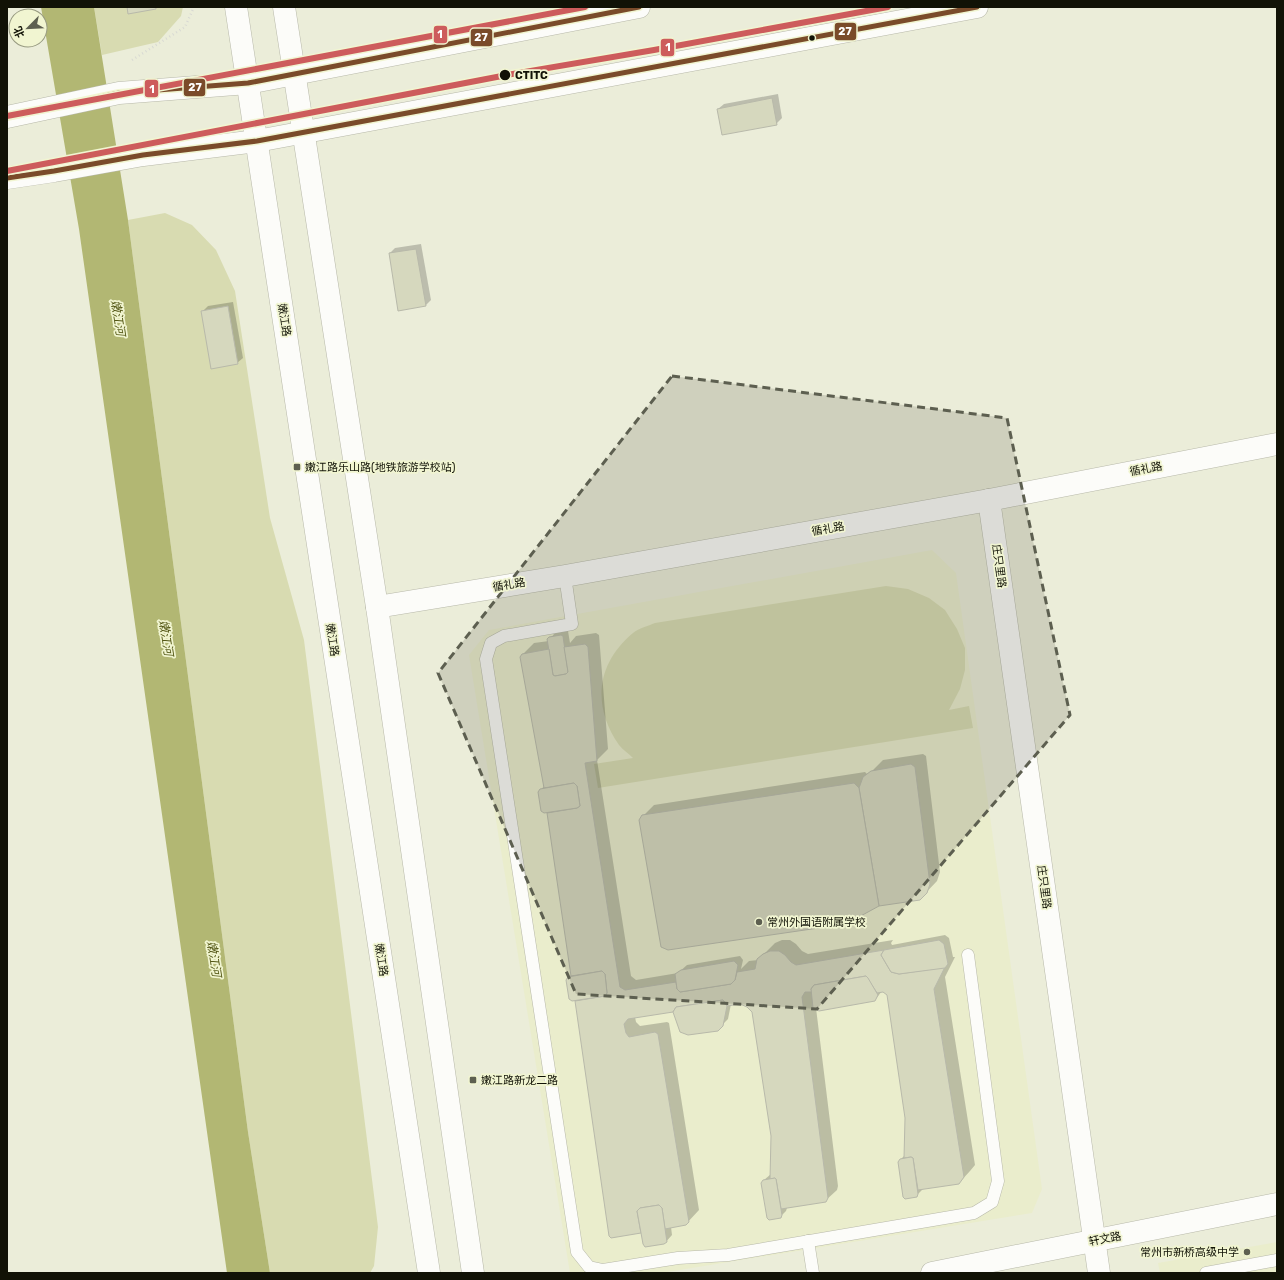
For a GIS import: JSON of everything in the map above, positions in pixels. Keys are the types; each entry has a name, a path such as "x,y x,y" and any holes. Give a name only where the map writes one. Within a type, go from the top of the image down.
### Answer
{"main road":[{"name":"嫩江路","path":"236,7 429,1273"},
{"path":"284,7 377,607 472,1273"},
{"path":"7,117 119,93 248,83 639,7"},
{"path":"7,178 128,158 257,141 977,7"},
{"name":"循礼路","path":"377,607 565,576 989,500 1277,444"},
{"name":"庄只里路","path":"989,500 1099,1273"},
{"name":"轩文路","path":"932,1273 1277,1204"}],"lane":[{"path":"565,576 572,624 504,636 491,643 486,659 577,1252 589,1267 603,1270 678,1258 728,1255 974,1214 992,1202 998,1181 968,955"},
{"path":"808,1241 813,1273"},
{"path":"1206,1273 1277,1260"}],"path":[{"path":"132,60 185,27 194,7"}],"highlighted area":[{"path":"672,376 1007,418 1070,715 817,1009 576,994 438,673"}],"shaded area":[{"path":"94,7 183,7 181,16 158,42 102,55"},
{"path":"165,213 192,225 216,250 235,291 270,518 304,640 378,1227 374,1266 370,1273 270,1273 248,1132 128,220"},
{"name":"常州外国语附属学校","path":"932,550 956,573 1042,1189 1032,1213 661,1273 570,1273 469,655 489,630"},
{"path":"886,586 908,589 929,598 945,610 957,629 965,648 965,670 960,689 949,710 969,706 973,728 598,788 594,764 633,758 619,745 610,730 602,701 602,686 605,672 611,658 635,631 655,623"},
{"name":"常州市新桥高级中学","path":"1277,1242 1277,1273 1160,1273 1158,1263"}],"water":[{"name":"嫩江河","path":"94,7 128,220 248,1132 270,1273 227,1273 79,229 48,48 48,8 41,8"}],"building":[{"path":"127,7 156,7 156,9 128,14"},
{"path":"772,98 777,125 722,135 717,109"},
{"path":"416,249 426,306 398,311 389,253"},
{"path":"228,306 238,364 211,369 201,311"},
{"path":"563,636 568,672 566,674 555,676 553,675 547,639 549,637"},
{"path":"585,644 588,647 597,761 585,763 620,987 625,990 676,982 677,989 680,992 731,984 735,980 737,972 755,969 757,959 770,951 779,951 796,965 884,950 881,955 891,972 899,974 945,967 934,989 964,1177 959,1184 918,1190 913,1158 904,1158 905,1118 887,995 883,992 877,993 866,976 814,985 811,989 812,992 805,992 802,997 828,1198 826,1202 781,1209 776,1179 770,1179 771,1136 752,1012 747,1007 740,1004 727,1006 723,1000 676,1007 673,1012 628,1019 624,1024 626,1033 629,1037 655,1032 658,1034 689,1222 686,1225 665,1229 662,1208 659,1205 640,1208 637,1211 641,1233 611,1238 609,1236 575,1001 605,996 607,993 605,974 602,971 571,976 547,813 577,808 580,806 577,786 574,783 544,788 520,657 522,654 549,649 553,675 566,674 568,672 564,647"},
{"path":"911,764 915,767 930,884 927,893 920,900 879,906 859,788 863,777 871,771"},
{"path":"574,783 577,786 580,806 577,808 544,813 541,811 538,792 540,789"},
{"path":"854,783 859,788 879,906 846,924 668,950 661,947 639,820 642,815"},
{"path":"939,940 944,944 948,964 945,968 899,974 891,972 881,955 884,950"},
{"path":"734,961 738,965 735,980 731,984 680,992 677,989 675,974 681,970"},
{"path":"602,971 605,974 607,993 605,996 572,1001 569,999 566,980 568,977"},
{"path":"866,976 878,995 875,1001 819,1011 813,1008 811,989 814,985"},
{"path":"723,1000 727,1006 723,1026 718,1031 688,1035 680,1032 673,1012 676,1007"},
{"path":"913,1158 918,1194 917,1197 905,1199 903,1197 898,1162 900,1159"},
{"path":"775,1178 782,1215 781,1218 769,1220 767,1218 761,1183 763,1180"},
{"path":"659,1205 662,1208 667,1242 664,1244 645,1247 643,1244 637,1211 640,1208"}],"transit line":[{"name":"1","path":"7,116 585,7"},
{"name":"27","path":"7,117 119,93 248,83 639,7"},
{"name":"1","path":"7,171 507,75 654,50 888,7"},
{"name":"27","path":"7,178 143,155 257,141 977,7"}],"place":[{"name":"CTITC","path":"505,75"},
{"name":"嫩江路乐山路(地铁旅游学校站)","path":"297,467"},
{"name":"常州外国语附属学校","path":"759,922"},
{"name":"嫩江路新龙二路","path":"473,1080"},
{"name":"常州市新桥高级中学","path":"1247,1252"}]}
